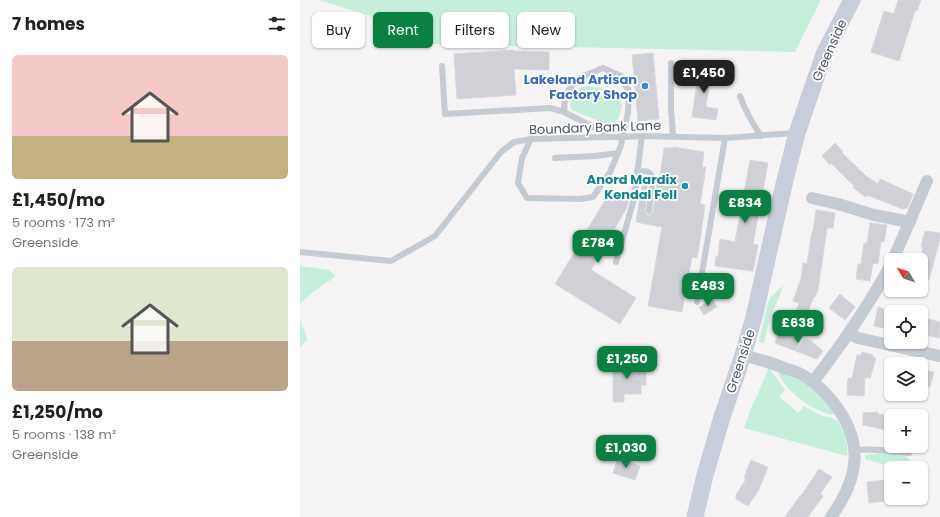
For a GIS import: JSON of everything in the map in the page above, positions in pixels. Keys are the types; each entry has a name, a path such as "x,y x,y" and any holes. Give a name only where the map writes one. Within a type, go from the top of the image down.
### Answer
{"street":[{"name":"Greenside","path":"695,517 705,475 722,417 743,355 756,310 797,133 824,54 852,0"},
{"path":"896,253 927,181"},
{"path":"812,198 874,215 910,222"},
{"path":"813,382 849,333 884,278"},
{"path":"849,333 858,338 939,356"},
{"path":"743,355 800,373 822,389 842,414 851,429 855,450 854,467 850,483 842,501 831,517"}],"lane":[{"path":"671,63 671,109 673,136"},
{"path":"442,66 445,114 550,108 564,112 600,130 607,137"},
{"path":"531,139 522,158 518,183 527,198 580,199 593,197 610,172 618,152 628,114 629,91 621,76 603,68 577,79 565,95 564,112"},
{"path":"740,96 744,108 761,136"},
{"name":"Boundary Bank Lane","path":"300,252 391,261 435,236 501,152 514,142 531,139 642,136 725,138 797,133"},
{"path":"616,262 634,199 642,136"},
{"path":"697,302 725,138"},
{"path":"555,158 594,156 618,152"},
{"path":"637,171 648,172 653,178 649,211"},
{"path":"855,450 884,450"}],"green space":[{"path":"319,0 821,0 795,52 575,47 575,12 517,12 517,46 509,46 509,12 441,12 441,44 433,44 433,12 373,12 373,17 365,15 365,12 357,12"},
{"path":"586,86 599,87 619,98 622,106 618,120 611,123 604,123 572,110 570,103 574,90"},
{"path":"300,266 329,270 336,276 313,292 300,304"},
{"path":"783,285 770,318 764,343 759,342 770,298"},
{"path":"300,319 307,339 300,348"},
{"path":"769,367 785,390 779,397 798,413 804,406 812,411 834,419 839,423 845,437 847,456 744,428"},
{"path":"778,371 811,387 836,413 832,415 825,413 804,402 783,382"},
{"path":"881,453 902,455 909,458 908,461 884,461 884,465 865,459 865,455"}],"building":[{"path":"898,0 921,0 917,11 915,11 899,61 871,52 884,11 894,14"},
{"path":"513,50 549,52 549,70 514,69 516,95 457,99 454,54"},
{"path":"653,53 659,119 638,121 632,55"},
{"path":"700,61 712,63 706,107 718,109 716,120 692,117"},
{"path":"835,143 843,152 842,153 866,176 878,184 880,179 913,194 907,209 903,209 867,195 866,197 853,188 854,186 822,156"},
{"path":"673,147 704,152 702,167 706,167 700,204 705,205 700,240 697,258 692,257 682,312 648,306 662,227 636,222 643,180 648,181 645,212 647,215 650,215 653,212 664,148"},
{"path":"750,160 768,163 753,244 758,245 753,271 715,266 720,239 735,242"},
{"path":"612,189 629,199 626,209 591,270 636,298 620,324 555,284"},
{"path":"816,210 835,213 833,228 827,228 818,290 815,297 814,296 806,317 795,313 799,303 793,301 801,279 803,263 807,264"},
{"path":"870,223 887,225 884,242 881,241 878,264 873,263 870,281 856,279 858,264 861,264 864,243 867,243"},
{"path":"925,231 940,233 929,280 928,253 922,253 923,247 921,247"},
{"path":"840,294 855,307 845,320 829,308"},
{"path":"713,299 717,307 704,315 699,307"},
{"path":"878,307 884,309 884,328 874,326"},
{"path":"929,319 940,322 940,338 928,335"},
{"path":"780,329 801,337 796,350 805,339 810,340 823,351 817,359 775,343"},
{"path":"862,352 873,355 873,358 876,358 870,378 865,377 864,396 847,395 848,378 852,378 857,355 861,355"},
{"path":"613,361 639,361 639,372 646,372 646,385 641,385 641,394 624,394 624,402 613,402"},
{"path":"928,371 934,372 930,387 928,387"},
{"path":"878,412 878,414 884,415 884,430 863,425 863,413"},
{"path":"618,458 640,466 635,480 613,473"},
{"path":"751,460 768,467 758,491 748,506 736,499 736,495 746,479 744,478"},
{"path":"819,469 832,477 820,494 823,496 808,517 785,517 801,496"},
{"path":"884,480 884,501 869,503 867,482"}],"place":[{"name":"Lakeland Artisan Factory Shop","path":"645,86"},
{"name":"Anord Mardix Kendal Fell","path":"685,186"}]}
